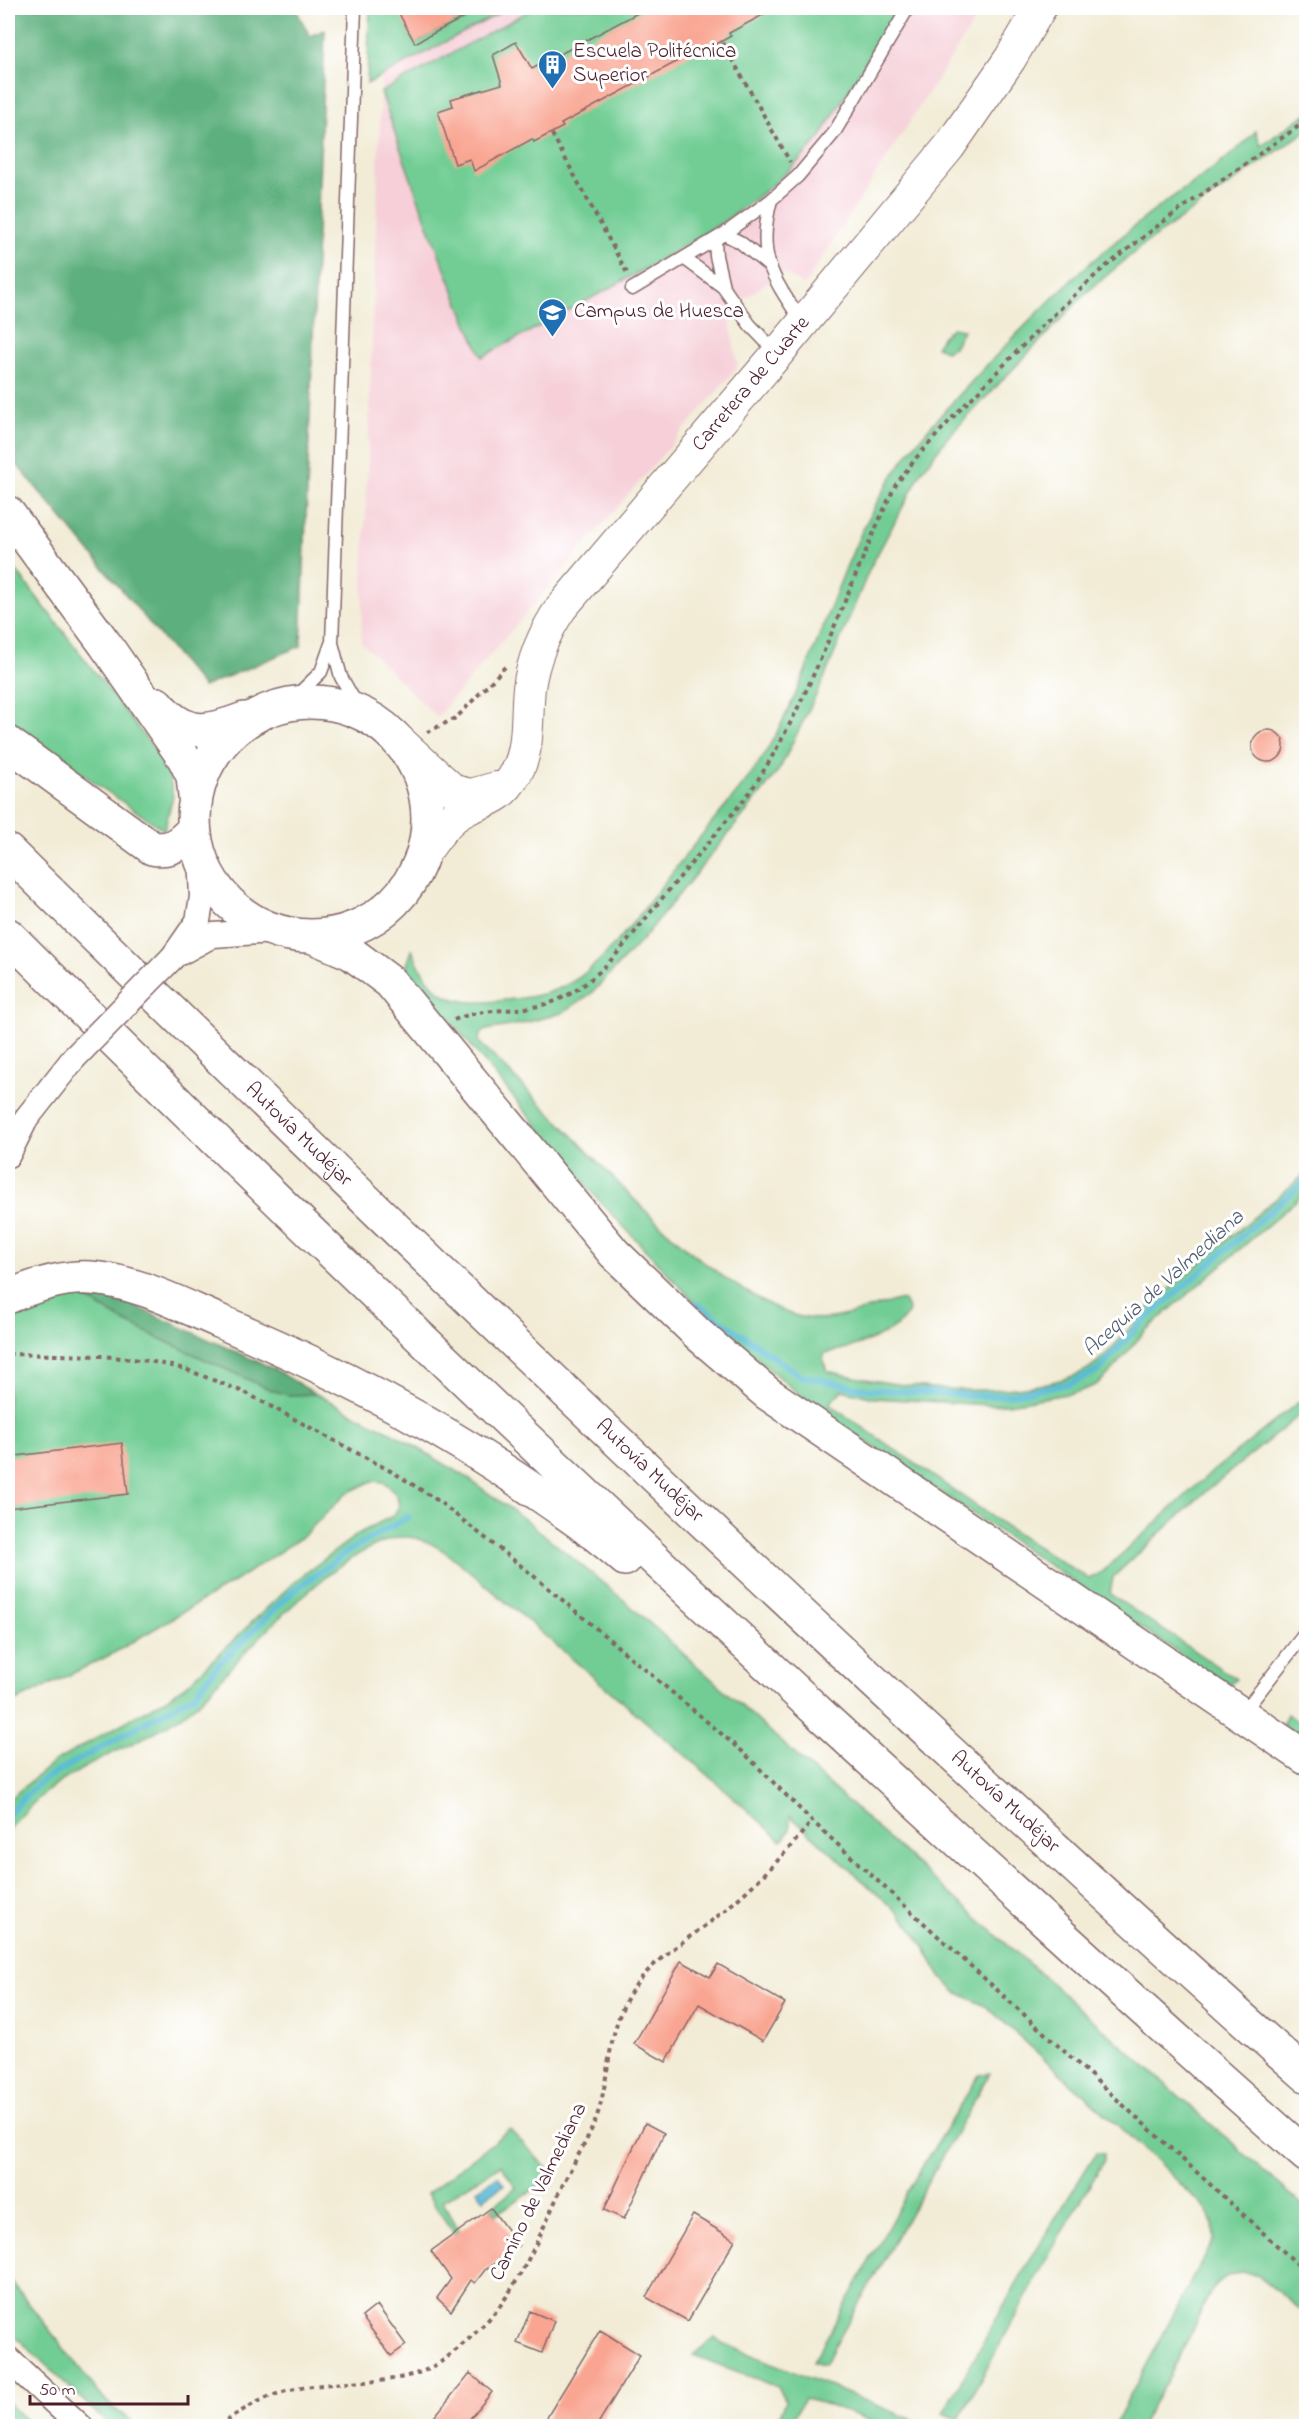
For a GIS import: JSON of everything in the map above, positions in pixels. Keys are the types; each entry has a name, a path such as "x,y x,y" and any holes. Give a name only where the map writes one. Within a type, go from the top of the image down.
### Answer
{"highway":[{"path":"8,513 105,644 184,758 192,776 197,842 207,873 228,902 242,914 275,931 311,936 351,953 390,982 614,1253 699,1335 758,1386 843,1447 1306,1758"},
{"path":"105,644 166,715 177,724 187,728 208,730 289,703 326,702 361,712 379,723 408,735 413,762 425,792 428,824 422,856 414,874 403,892 389,906 361,925 345,931 311,936"},
{"path":"195,796 207,763 217,748 229,735 257,714"},
{"path":"8,743 152,848 161,850 180,843 197,842"},
{"name":"Autovía Mudéjar","path":"8,851 267,1107 653,1476 1009,1807 1306,2075"},
{"path":"389,906 382,929 381,942 390,982"},
{"path":"8,935 404,1323 682,1586 958,1841 1306,2155"},
{"path":"8,1297 43,1284 91,1278 112,1281 161,1296 286,1350 381,1397 464,1445 561,1509 643,1575 682,1586"}],"street":[{"name":"Carretera de Cuarte","path":"511,781 524,751 530,687 537,653 552,621 568,599 778,353 949,147 1010,59 1040,8"},
{"path":"408,735 444,784 462,795 482,793 511,781"},
{"path":"422,856 454,818 493,800 511,781"},
{"path":"8,1116 74,1058 173,957 198,921 202,897 197,842"},
{"path":"173,957 213,935 275,931"},
{"path":"8,1155 26,1119 74,1058"},
{"path":"8,2359 80,2427"}],"lane":[{"path":"356,8 332,643 341,677 361,712"},
{"path":"632,289 720,237 771,200 798,176 834,133 908,8"},
{"path":"768,266 765,233 771,200"},
{"path":"720,237 740,242 768,266 803,323"},
{"path":"720,237 716,256 723,287"},
{"path":"685,258 723,287 750,325 778,353"},
{"path":"289,703 321,672 332,643"},
{"path":"1241,1714 1306,1632"}],"path":[{"path":"723,43 798,176"},
{"path":"432,1034 462,1017 550,1004 564,997 597,973 715,835 767,768 813,678 890,497 916,458 1039,329 1100,271 1164,221 1306,121"},
{"path":"552,134 628,274 644,282"},
{"path":"408,735 456,718 508,665"},
{"path":"8,1354 103,1356 149,1361 184,1369 246,1393 396,1474 437,1500 535,1577 743,1752 812,1821 1306,2272"},
{"name":"Camino de Valmediana","path":"219,2427 244,2408 276,2394 330,2384 401,2378 427,2371 448,2357 472,2336 499,2307 526,2261 597,2116 615,2026 628,1996 642,1977 667,1953 717,1916 763,1875 786,1853 812,1821"}],"shaded area":[{"name":"Campus de Huesca","path":"384,8 983,8 804,286 783,272 728,310 738,367 437,717 361,642"}],"green space":[{"path":"8,8 295,8 310,36 325,30 301,646 203,687 8,454"},
{"path":"370,8 398,8 415,43 482,8 509,8 367,84"},
{"path":"534,8 898,8 821,136 782,177 737,212 689,243 482,357 428,226 381,92"},
{"path":"1306,114 1306,131 1143,245 1086,293 947,438 922,471 870,568 823,681 780,768 642,940 592,993 562,1013 486,1030 480,1035 479,1042 658,1223 704,1262 754,1296 793,1315 818,1319 848,1315 898,1300 904,1301 909,1311 895,1327 872,1340 825,1353 823,1360 827,1371 887,1383 953,1389 1019,1388 1050,1383 1088,1369 1115,1345 1147,1309 1306,1173 1306,1192 1145,1331 1108,1375 1096,1385 1078,1392 1009,1404 988,1405 874,1398 842,1390 829,1404 1020,1536 1089,1579 1102,1572 1208,1475 1306,1396 1306,1410 1205,1492 1113,1577 1110,1594 1236,1679 1228,1686 813,1406 714,1323 595,1196 406,967 412,950 434,987 454,999 481,1002 526,997 554,990 572,982 603,957 634,922 735,795 766,751 808,665 867,521 886,486 926,431 1029,322 1103,252 1152,212 1222,162 1256,131 1261,146"},
{"path":"952,328 963,330 954,347 946,351 936,347 943,336"},
{"path":"8,560 155,750 169,774 173,796 164,830 99,786 8,718"},
{"path":"80,1295 122,1320 269,1389 288,1395 316,1394 396,1435 463,1475 526,1520 625,1601 959,1902 1306,2208 1306,2314 1258,2276 1242,2271 1225,2277 1211,2291 1172,2372 1140,2426 1114,2426 1214,2239 1213,2223 1207,2210 1158,2162 987,2007 956,1992 941,1977 917,1935 901,1915 790,1816 790,1829 782,1841 706,1773 461,1564 427,1542 398,1537 367,1549 346,1562 285,1612 192,1708 157,1731 63,1780 36,1801 8,1830 8,1800 54,1762 171,1696 192,1680 295,1581 358,1534 394,1515 399,1506 397,1496 383,1482 372,1481 347,1493 302,1537 235,1581 112,1654 8,1705 8,1316 42,1301"},
{"path":"84,1297 106,1298 130,1304 274,1369 316,1394 288,1395 269,1389 122,1320"},
{"path":"1287,1714 1306,1727 1306,1742 1282,1725"},
{"path":"990,2073 824,2365 813,2362 916,2177 979,2075"},
{"path":"510,2129 554,2176 496,2214 491,2208 516,2188 501,2165 442,2201 460,2231 455,2235 427,2194"},
{"path":"1096,2153 1104,2154 1104,2161 959,2419 943,2413 1031,2258"},
{"path":"8,2277 98,2392 114,2409 137,2426 110,2426 8,2329"},
{"path":"715,2337 722,2343 928,2426 884,2426 829,2405 804,2399 788,2426 775,2426 786,2401 778,2387 693,2355"},
{"path":"8,2403 32,2426 8,2426"}],"water":[{"path":"498,2176 504,2185 483,2199 477,2190"}],"building":[{"path":"396,8 482,8 415,43"},
{"name":"Escuela Politécnica Superior","path":"647,8 776,8 729,33 731,36 704,51 702,48 561,124 563,127 534,142 532,139 474,171 470,159 455,164 438,111 453,106 451,99 502,84 493,55 516,42 532,69"},
{"path":"1268,730 1279,735 1284,746 1279,757 1268,762 1257,757 1252,746 1257,735"},
{"path":"122,1443 128,1494 8,1508 8,1457"},
{"path":"681,1961 710,1977 718,1964 785,2003 763,2041 699,2004 666,2062 634,2044"},
{"path":"645,2123 664,2133 624,2219 604,2210"},
{"path":"491,2208 519,2246 485,2270 475,2283 471,2280 451,2311 437,2298 451,2279 431,2251"},
{"path":"693,2215 735,2240 688,2321 646,2297"},
{"path":"377,2305 406,2345 391,2356 362,2317"},
{"path":"530,2311 554,2321 542,2353 517,2343"},
{"path":"600,2330 640,2355 596,2427 541,2427"},
{"path":"470,2373 492,2392 463,2427 426,2427"}],"waterway":[{"name":"Acequia de Valmediana","path":"697,1304 801,1376 865,1389 986,1396 1007,1395 1068,1384 1098,1371 1137,1327 1306,1180"},
{"name":"Acequia de Valmediana","path":"8,1814 41,1781 194,1695 218,1665 292,1592 350,1550 408,1517"}],"place":[{"name":"Escuela Politécnica Superior","path":"552,90"},
{"name":"Campus de Huesca","path":"553,338"}]}
